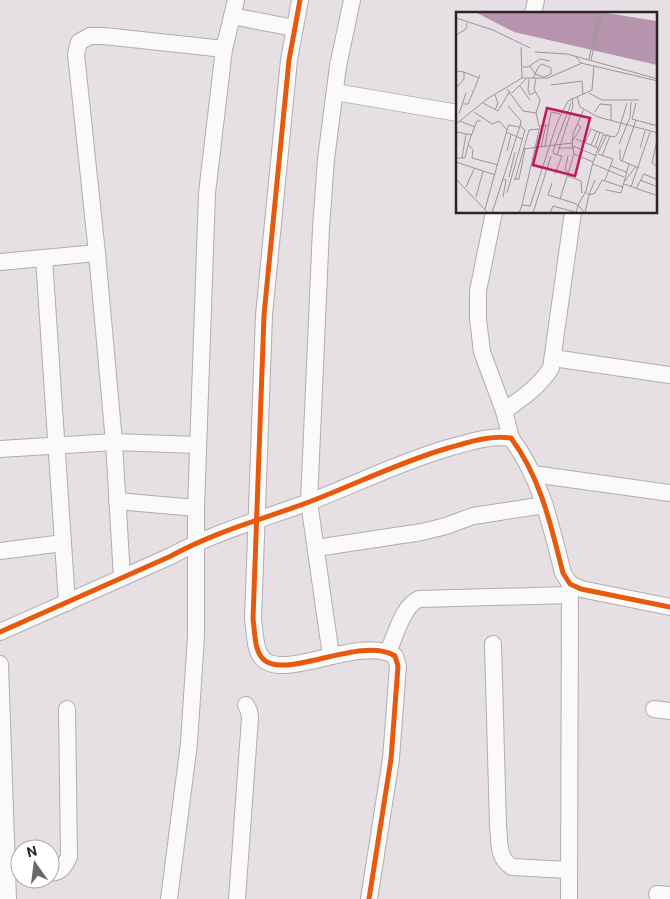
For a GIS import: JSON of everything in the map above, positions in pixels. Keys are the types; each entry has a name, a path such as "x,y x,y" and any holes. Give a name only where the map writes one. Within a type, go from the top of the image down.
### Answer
{"street":[{"path":"168,899 189,734 196,636 196,508 207,193 224,49 236,0"},
{"path":"300,0 294,28 281,138 265,305 253,619 257,650 264,660 274,665 293,664 358,651 388,652 395,656 398,666 392,750 369,899"},
{"path":"331,656 309,502 321,228 326,159 338,66 352,0"},
{"path":"232,16 294,28"},
{"path":"122,578 114,442 97,253 76,54 80,42 90,36 224,49"},
{"path":"335,92 456,113"},
{"path":"494,214 478,291 478,319 482,352 504,411 511,438 524,455 545,505 563,573 570,589 569,899"},
{"path":"504,411 533,390 544,379 550,368 553,358 573,214"},
{"path":"0,262 97,253"},
{"path":"44,258 66,603"},
{"path":"553,358 670,375"},
{"path":"0,632 171,556 196,542 309,502 417,457 482,438 497,436 511,438"},
{"path":"0,449 114,442 198,445"},
{"path":"533,474 670,494"},
{"path":"117,501 196,508"},
{"path":"316,548 422,532 473,516 545,505"},
{"path":"0,551 63,544"},
{"path":"388,652 406,609 412,602 419,600 570,589 670,607"},
{"path":"493,644 498,826 501,854 505,863 512,868 569,870"},
{"path":"0,664 3,845 10,863"},
{"path":"237,899 250,718 246,705"},
{"path":"60,871 70,858 66,709"}],"cycle path":[{"path":"300,0 289,60 264,315 253,619 258,651 263,659 274,664 288,665 363,651 380,651 395,656 398,666 391,759 369,899"},
{"path":"0,632 221,533 309,502 395,466 472,441 495,437 511,438 530,469 544,503 563,573 570,584 581,589 670,607"}]}
